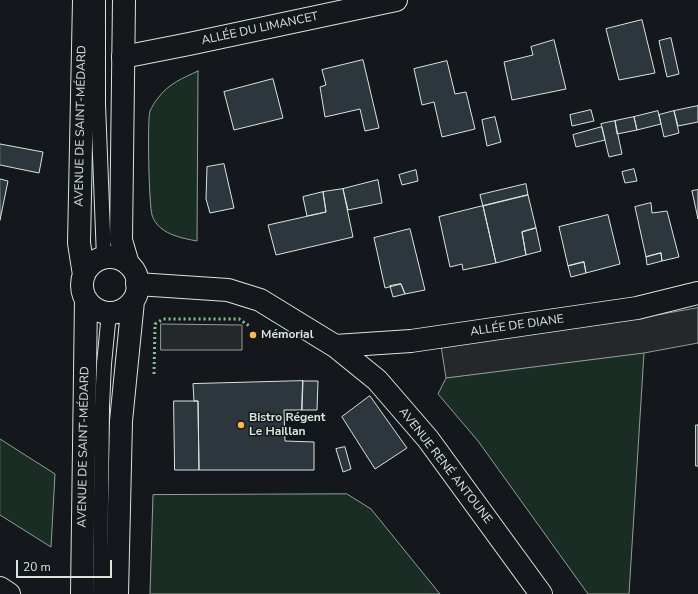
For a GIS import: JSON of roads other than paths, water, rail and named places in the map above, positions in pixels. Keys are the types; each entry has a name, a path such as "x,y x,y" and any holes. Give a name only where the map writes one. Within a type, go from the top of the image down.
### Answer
{"main road":[{"name":"AVENUE DE SAINT-MÉDARD","path":"84,0 79,243 84,275"},
{"path":"124,0 122,240 128,264 136,276 135,292 126,307 118,312 109,313 100,311 92,306 86,299 82,287 84,275 91,264 104,258 117,258 128,264"},
{"name":"ALLÉE DU LIMANCET","path":"123,56 189,44 396,0"},
{"name":"AVENUE RENÉ ANTOUNE","path":"135,292 228,290 260,300 335,346 377,380 428,439 541,594"},
{"name":"AVENUE DE SAINT-MÉDARD","path":"82,594 121,421 135,292"},
{"name":"ALLÉE DE DIANE","path":"335,346 411,341 629,310 698,293"},
{"name":"AVENUE DE SAINT-MÉDARD","path":"86,299 101,511 117,594"},
{"path":"0,588 9,594"}],"lane":[{"name":"AVENUE DE SAINT-MÉDARD","path":"98,0 98,104 104,258"},
{"name":"AVENUE DE SAINT-MÉDARD","path":"100,594 104,364 109,313"}],"place":[{"name":"Mémorial","path":"253,335"},
{"name":"Bistro Régent Le Haillan","path":"241,425"}]}
